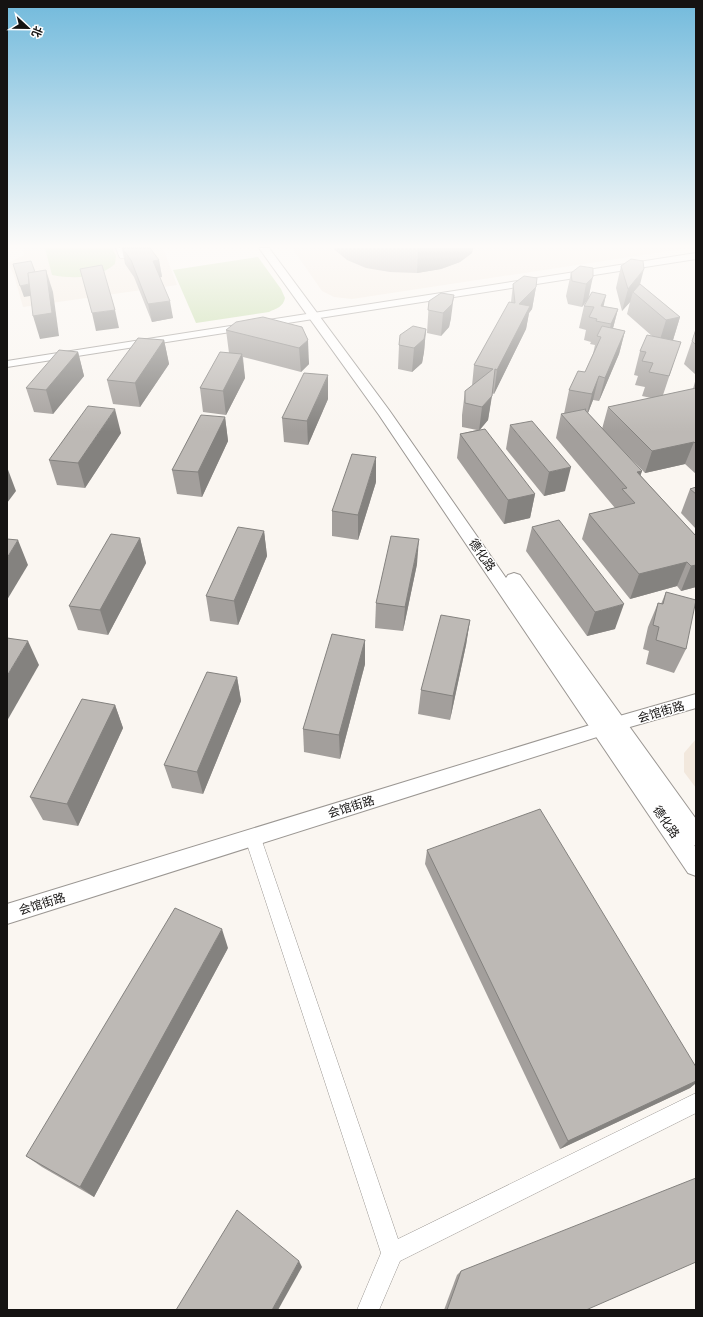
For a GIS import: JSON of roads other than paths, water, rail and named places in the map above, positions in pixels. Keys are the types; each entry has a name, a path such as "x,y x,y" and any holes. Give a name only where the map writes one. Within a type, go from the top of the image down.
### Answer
{"main road":[{"name":"德化路","path":"316,309 389,419 609,727 696,836"},
{"name":"德化路","path":"609,727 696,866"}],"street":[{"path":"7,359 335,309"},
{"path":"7,364 318,312"},
{"name":"会馆街路","path":"7,914 696,701"},
{"path":"253,838 392,1253"},
{"path":"368,1310 392,1253 696,1103"}]}
